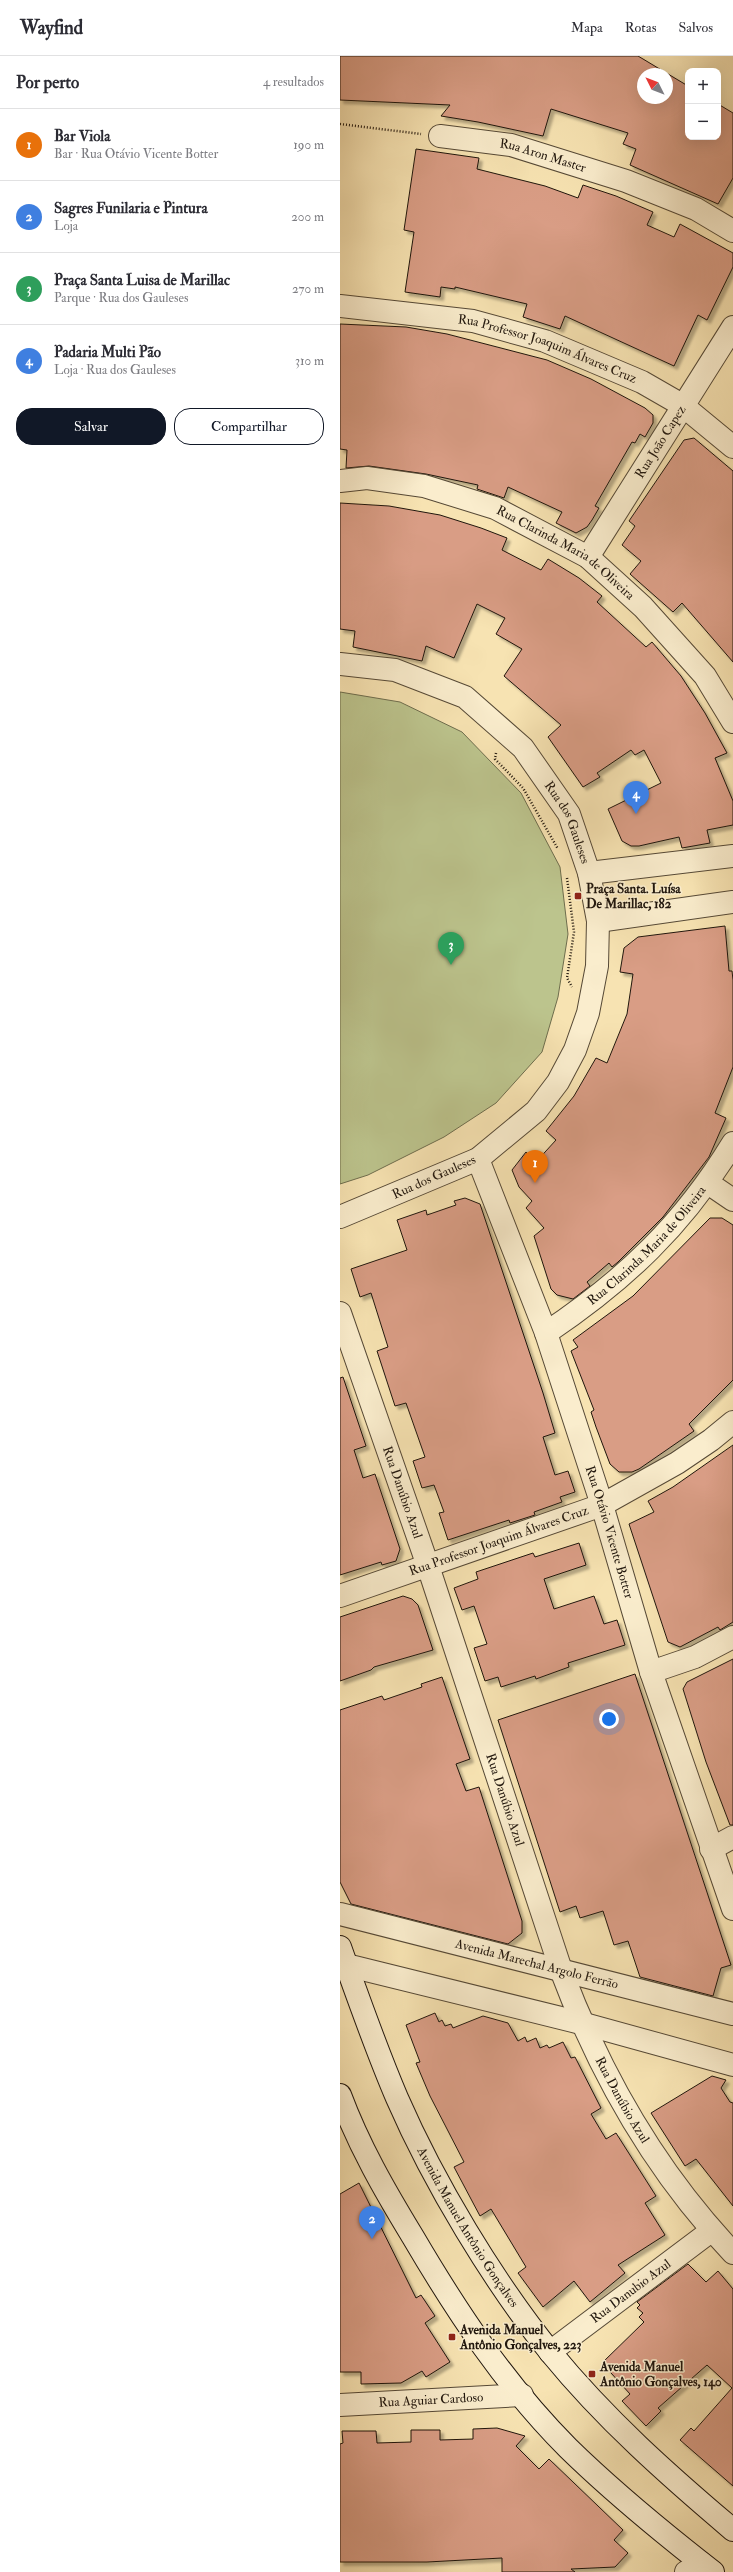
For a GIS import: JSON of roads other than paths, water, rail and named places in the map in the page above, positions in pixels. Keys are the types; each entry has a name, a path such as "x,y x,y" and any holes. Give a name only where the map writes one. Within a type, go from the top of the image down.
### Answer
{"street":[{"name":"Rua Aron Master","path":"440,136 511,145 626,181 696,209 733,231"},
{"name":"Rua Professor Joaquim Álvares Cruz","path":"340,306 473,321 545,341 642,382 682,405 733,447"},
{"name":"Rua João Capez","path":"588,557 682,405 733,327"},
{"name":"Rua Clarinda Maria de Oliveira","path":"340,481 366,478 424,486 495,508 588,557 643,607 705,676 733,722"},
{"name":"Rua dos Gauleses","path":"340,664 395,670 465,698 523,748 569,814 590,873 598,921 597,966 588,1013 575,1050 558,1082 536,1111 478,1159 340,1218"},
{"path":"590,873 733,856"},
{"path":"598,921 733,902"},
{"name":"Rua Clarinda Maria de Oliveira","path":"546,1333 588,1305 616,1282 664,1235 708,1183 733,1144"},
{"name":"Rua Otávio Vicente Botter","path":"478,1159 546,1333 602,1505 651,1672 733,1909"},
{"path":"708,1183 733,1200"},
{"name":"Rua Danúbio Azul","path":"340,1313 428,1566 561,1970 581,2023 624,2107 660,2163 712,2231 733,2253"},
{"name":"Rua Professor Joaquim Álvares Cruz","path":"340,1596 602,1505 678,1463 712,1440 733,1422"},
{"path":"651,1672 695,1657 733,1637"},
{"path":"711,1848 733,1837"},
{"name":"Avenida Marechal Argolo Ferrão","path":"340,1914 733,2014"},
{"path":"343,1956 733,2065"},
{"name":"Avenida Manuel Antônio Gonçalves","path":"343,1956 397,2098 422,2149 499,2282 550,2352 606,2415 668,2475 733,2530"},
{"path":"340,2095 354,2132 375,2174 449,2300 522,2395 568,2448 651,2522 700,2569"},
{"name":"Rua Danubio Azul","path":"550,2352 712,2231"},
{"name":"Rua Aguiar Cardoso","path":"340,2405 522,2395"}],"place":[{"name":"Padaria Multi Pão","path":"636,814"},
{"name":"Praça Santa. Luísa De Marillac, 182","path":"578,896"},
{"name":"Praça Santa Luisa de Marillac","path":"451,965"},
{"name":"Bar Viola","path":"535,1183"},
{"name":"Sagres Funilaria e Pintura","path":"372,2239"},
{"name":"Avenida Manuel Antônio Gonçalves, 223","path":"452,2337"},
{"name":"Avenida Manuel Antônio Gonçalves, 140","path":"592,2374"}]}
